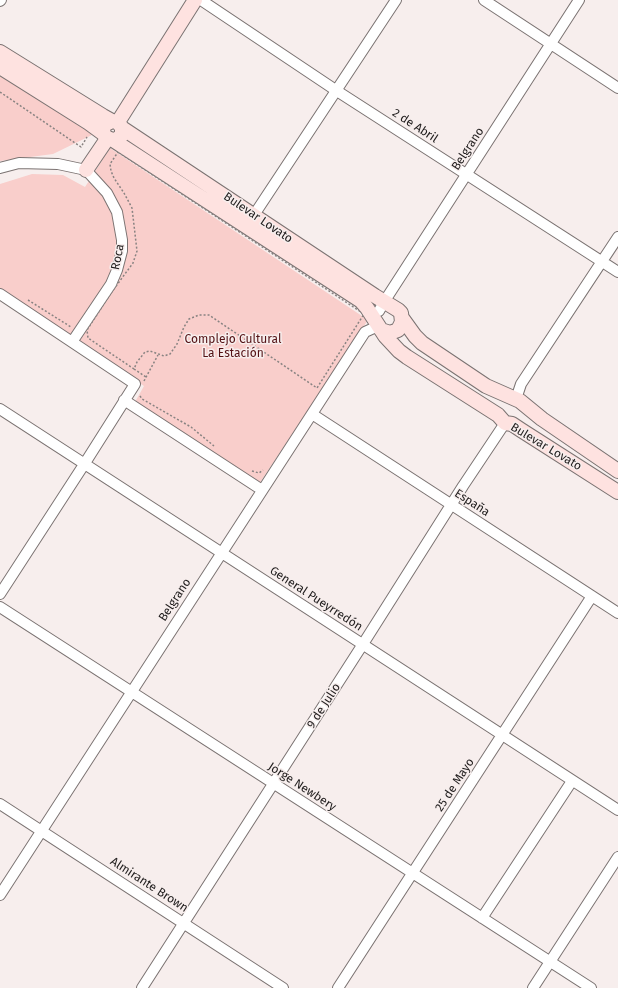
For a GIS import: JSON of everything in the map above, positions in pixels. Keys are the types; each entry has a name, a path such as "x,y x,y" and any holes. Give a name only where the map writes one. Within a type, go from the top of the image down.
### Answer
{"main road":[{"path":"86,170 108,138 104,125 117,124 196,0"},
{"name":"Bulevar Lovato","path":"0,52 117,124 365,304 415,336 486,386 517,400 618,471"},
{"name":"Bulevar Lovato","path":"0,67 89,123 108,138 250,221 385,317 389,341 407,357 618,492"},
{"name":"9 de Julio","path":"508,398 517,400 524,413 523,417 520,421 505,421 498,407 500,403 508,398"}],"street":[{"name":"2 de Abril","path":"201,0 337,92 618,272"},
{"path":"250,221 337,92 396,0"},
{"path":"484,0 618,88"},
{"name":"Belgrano","path":"0,895 365,332 385,317 467,175 579,0"},
{"path":"0,168 20,163 58,164 86,170"},
{"name":"Roca","path":"72,342 111,284 117,270 122,251 122,240 117,212 107,193 86,170"},
{"path":"517,400 521,384 618,237"},
{"path":"0,294 139,386 124,400 85,464 0,594"},
{"path":"124,400 262,490"},
{"name":"General Pueyrredón","path":"0,409 618,810"},
{"name":"España","path":"312,414 618,613"},
{"name":"9 de Julio","path":"142,988 505,421"},
{"name":"25 de Mayo","path":"338,988 592,596"},
{"name":"Jorge Newbery","path":"0,607 591,988"},
{"path":"482,918 572,781"},
{"name":"Almirante Brown","path":"0,804 283,988"},
{"path":"533,988 618,857"}],"path":[{"path":"0,92 81,147 89,134"},
{"path":"146,377 88,338 87,334 87,330 107,299 133,263 137,251 132,208 127,196 114,178 111,171 110,164 118,152 364,314 314,392"},
{"path":"28,300 71,327"},
{"path":"134,369 137,362 145,352 150,351 164,356 170,354 174,350 189,319 199,315 209,315 317,388 318,386"},
{"path":"158,355 146,377 139,386 140,397 191,427 217,448"},
{"path":"251,471 259,473 267,468"}],"green space":[{"path":"0,75 94,134 53,154 0,161"},
{"name":"Complejo Cultural La Estación","path":"110,148 368,320 259,484 135,402 144,386 0,288 0,184 32,174 63,175 85,187"}]}
